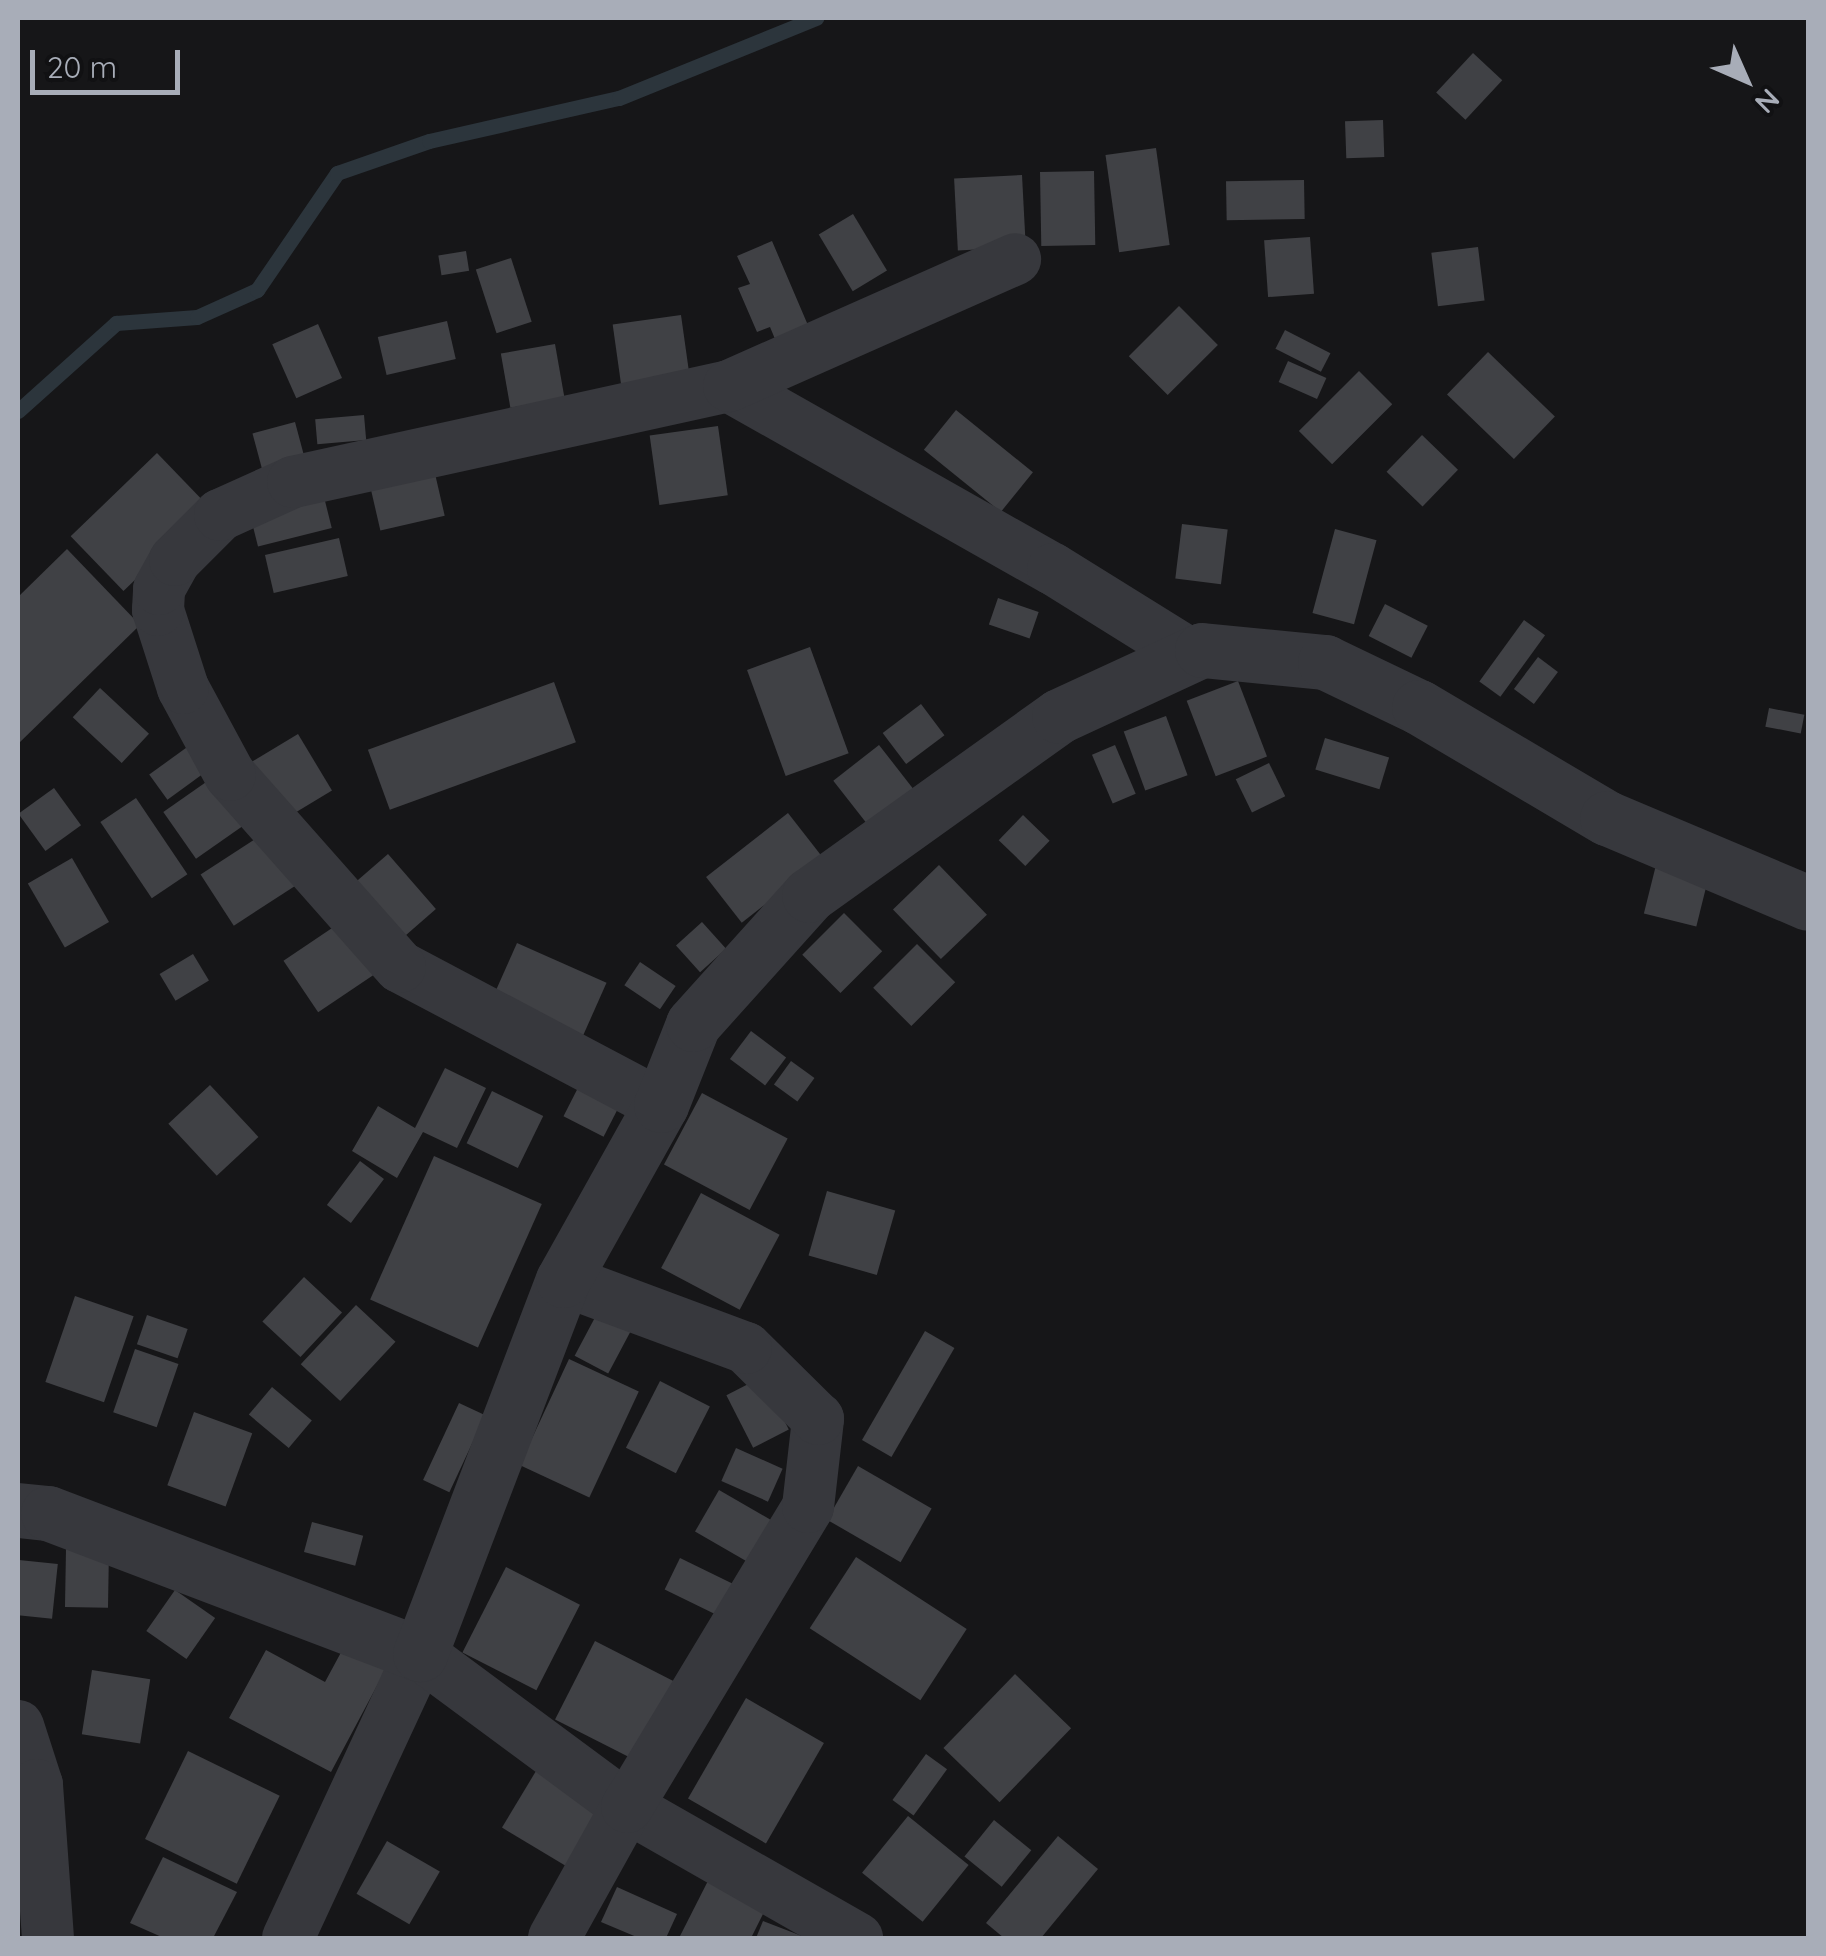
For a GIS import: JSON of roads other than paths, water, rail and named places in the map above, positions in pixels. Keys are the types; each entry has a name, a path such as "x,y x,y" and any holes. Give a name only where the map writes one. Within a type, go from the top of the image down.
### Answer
{"street":[{"path":"661,1105 400,967 230,774 184,688 158,610 159,589 175,560 220,515 293,482 730,386 1014,259"},
{"path":"730,386 1053,570 1191,656"},
{"path":"288,1938 420,1654 563,1280 661,1105 693,1024 809,895 1059,716 1202,650 1324,662 1419,707 1607,818 1808,903"},
{"path":"554,1938 627,1807 808,1508 818,1419 746,1348 563,1280"},
{"path":"18,1510 48,1513 420,1654 627,1807 858,1938"},
{"path":"18,1726 37,1785 48,1938"}],"waterway":[{"path":"18,411 116,323 197,317 257,290 337,173 429,141 619,98 816,18"}]}
